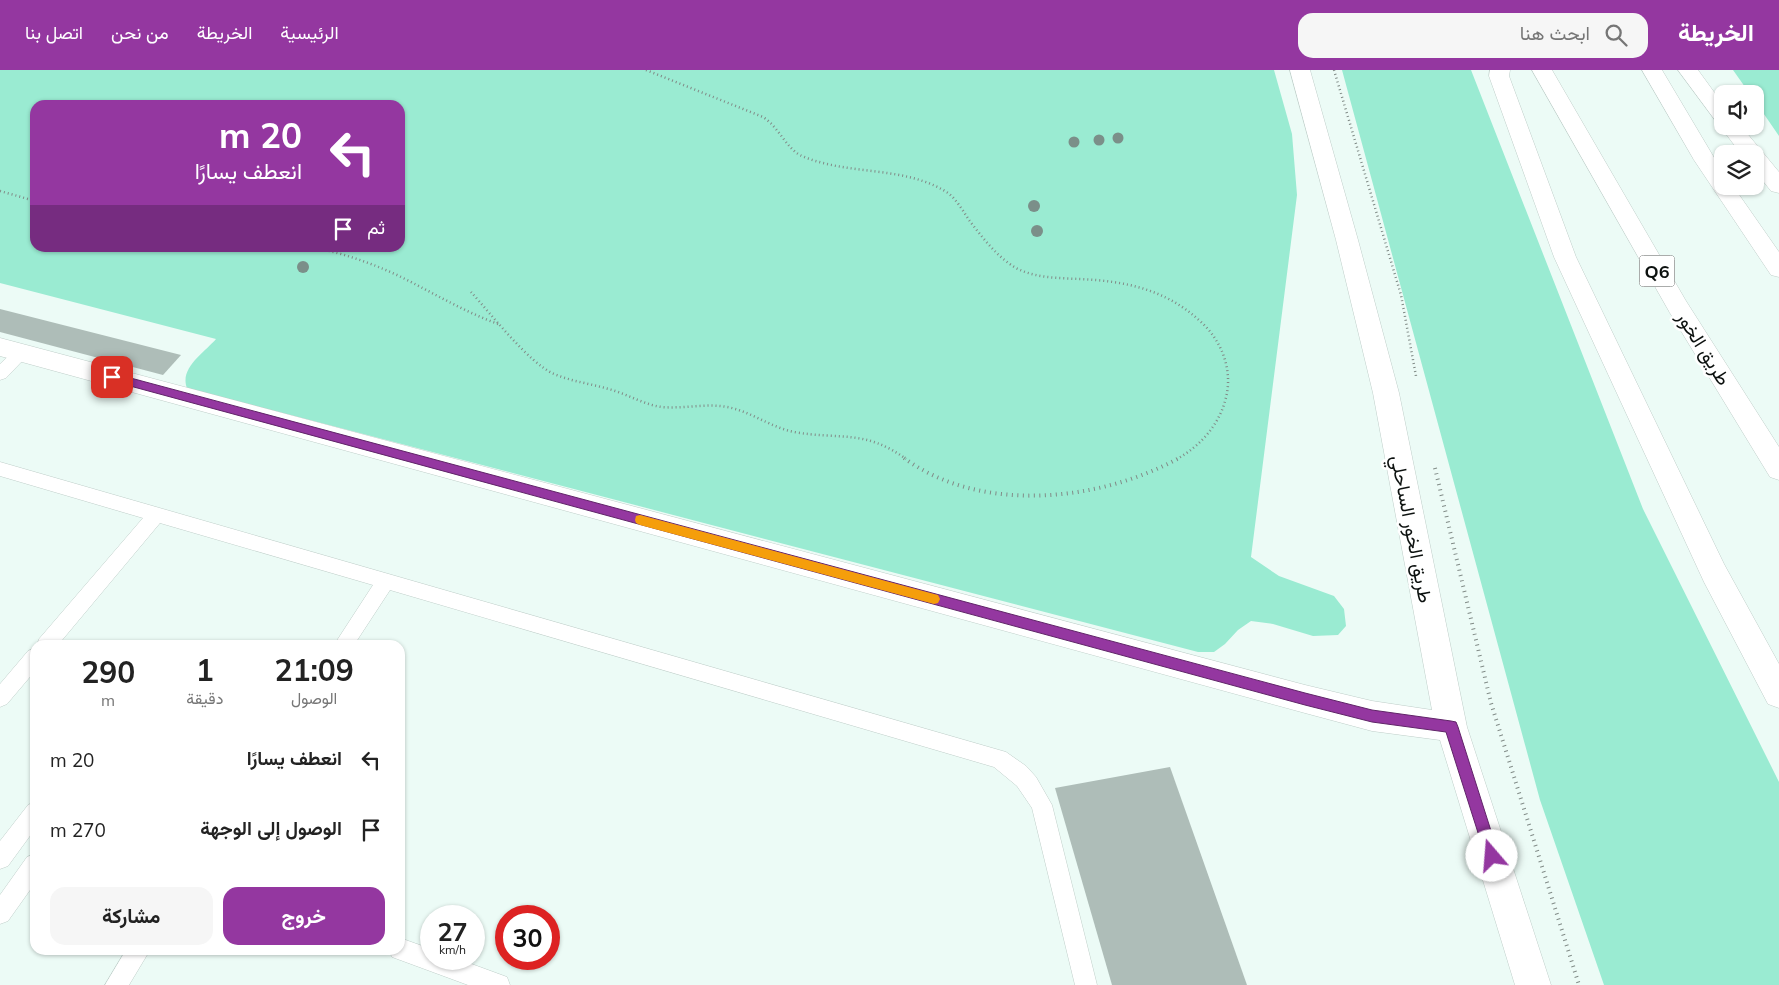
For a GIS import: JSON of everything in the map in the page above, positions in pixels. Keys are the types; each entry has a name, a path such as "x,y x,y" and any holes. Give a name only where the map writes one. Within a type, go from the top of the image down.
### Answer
{"main road":[{"name":"طريق الخور الساحلي","path":"1300,70 1347,240 1386,393 1451,727 1533,985"},
{"path":"1500,70 1499,76 1565,257 1714,573 1779,694"},
{"name":"طريق الخور","path":"1542,70 1678,307 1779,468"},
{"path":"1652,70 1704,160 1779,269"},
{"path":"1688,70 1714,105"},
{"path":"1737,135 1745,145"},
{"path":"1764,168 1779,186"},
{"path":"11,350 1305,699 1372,716 1451,727"}],"lane":[{"path":"0,374 11,350"},
{"path":"0,469 999,759 1013,767 1025,778 1042,805 1086,985"},
{"path":"50,640 157,514"},
{"path":"347,640 386,581"},
{"path":"0,698 30,664"},
{"path":"0,858 30,820"},
{"path":"0,913 30,872"},
{"path":"405,951 499,985"},
{"path":"116,985 136,955"}],"path":[{"path":"471,292 536,364 545,371 562,378 618,391 643,402 658,406 726,406 785,430 862,438 888,447 917,467 941,480 971,491 995,494 1043,494 1094,488 1119,482 1175,461 1193,449 1211,433 1223,411 1228,393 1226,360 1221,347 1208,329 1181,303 1152,288 1134,284 1053,278 1021,270 996,251 951,195 914,180 836,166 801,156 787,147 778,128 758,115 646,70"},
{"path":"1334,70 1401,295 1416,379"},
{"path":"0,191 30,200"},
{"path":"333,252 383,269 479,318 502,326"},
{"path":"1434,464 1490,703 1579,985"}],"green space":[{"path":"0,70 1274,70 1292,134 1297,195 1251,557 1279,576 1334,596 1344,609 1346,626 1338,635 1313,636 1273,624 1251,621 1214,652 1198,652 187,388 185,381 190,367 216,339 0,283"},
{"path":"1342,70 1471,70 1643,509 1779,782 1779,985 1604,985 1540,800"},
{"path":"1733,70 1779,70 1779,136 1764,114 1764,85 1744,85"}],"building":[{"path":"0,309 181,355 163,375 0,332"},
{"path":"1170,767 1247,985 1112,985 1055,788"}],"slow traffic":[{"path":"640,520 934,599"}],"route":[{"path":"112,377 1305,699 1372,716 1451,727 1492,856"}]}
